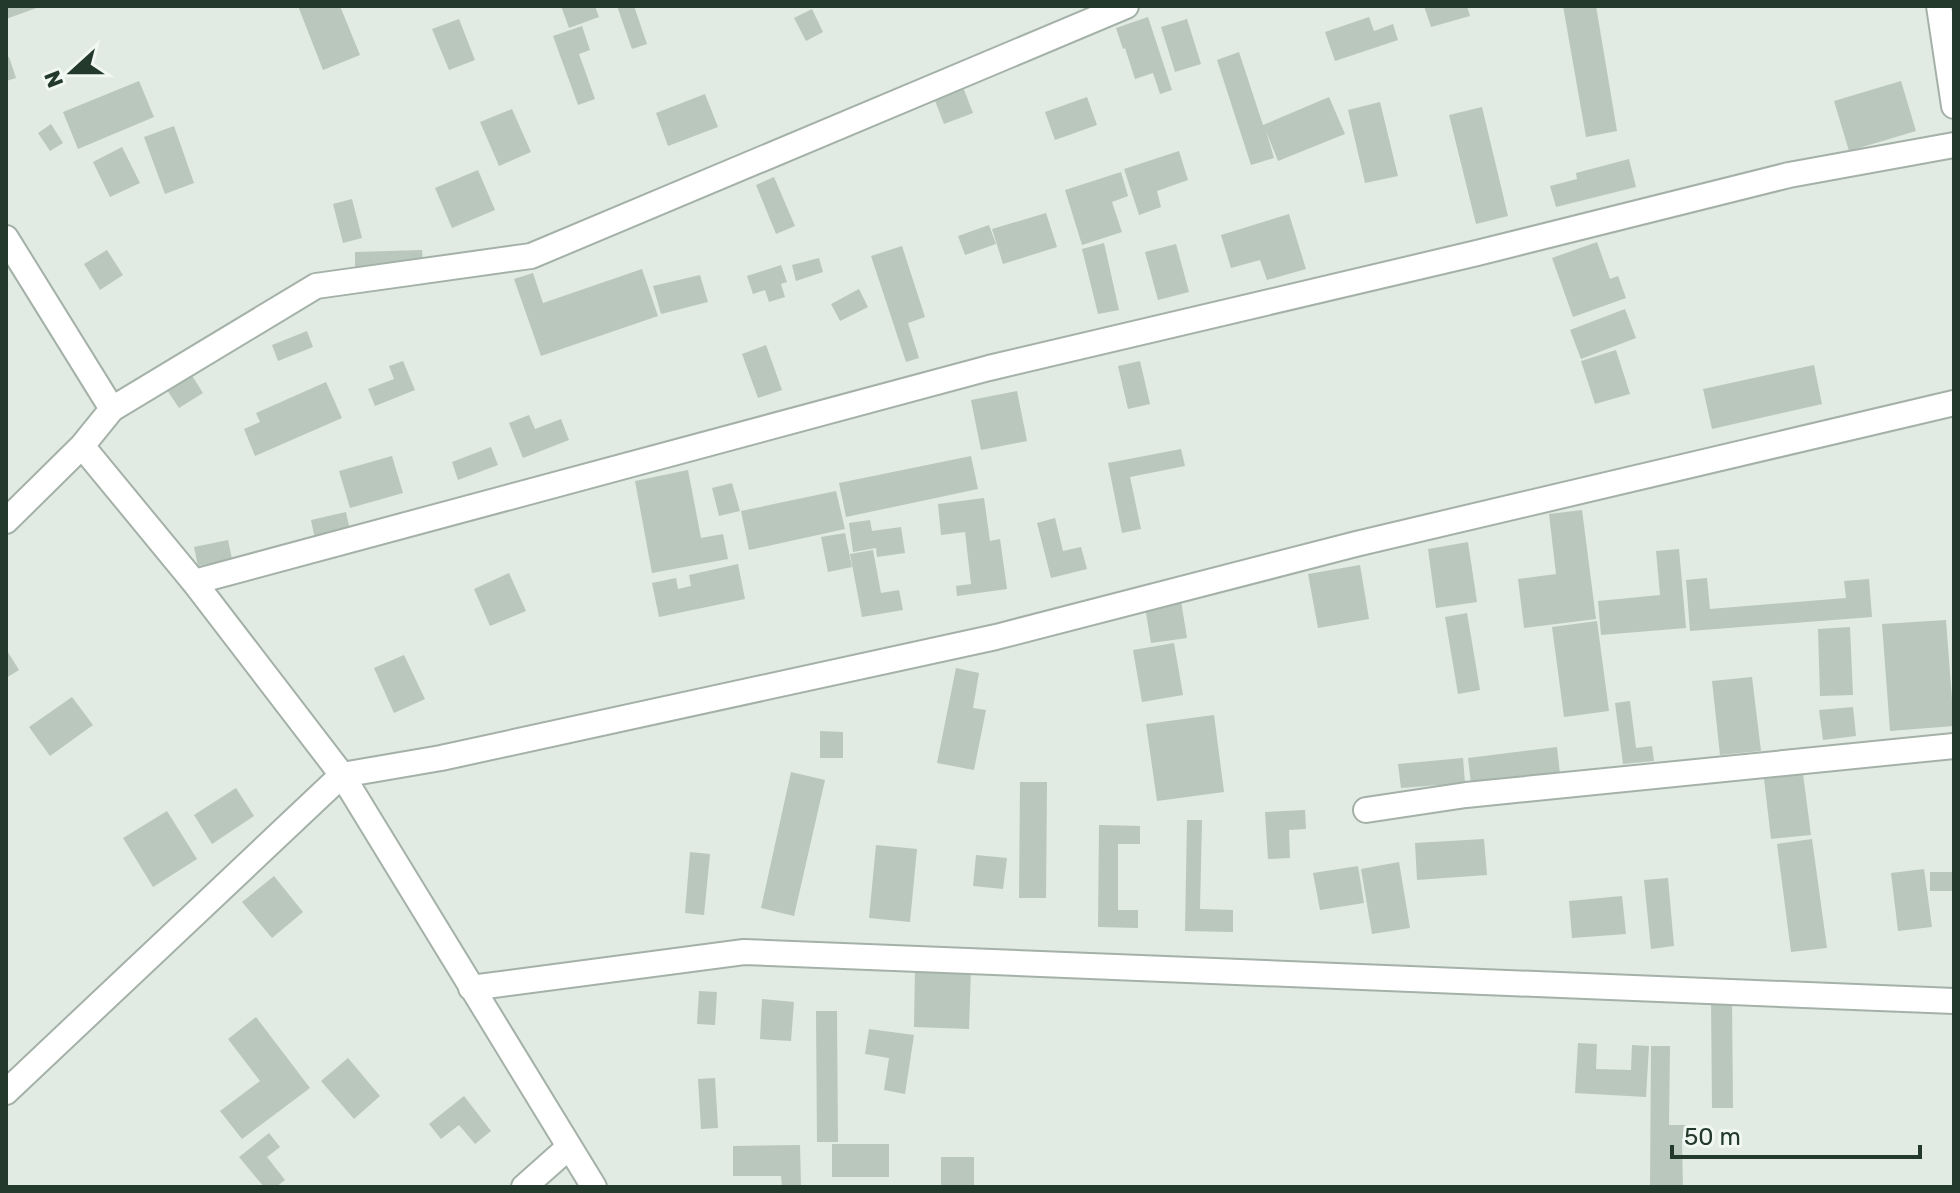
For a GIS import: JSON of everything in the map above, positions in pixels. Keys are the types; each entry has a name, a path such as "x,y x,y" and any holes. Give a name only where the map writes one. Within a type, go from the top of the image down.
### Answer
{"street":[{"path":"6,521 82,446 112,409 316,286 531,256 1126,6"},
{"path":"1939,6 1954,106"},
{"path":"194,582 989,368 1477,253 1789,175 1954,145"},
{"path":"6,238 112,409"},
{"path":"6,1092 342,775 441,758 996,637 1356,544 1954,403"},
{"path":"82,446 194,582 342,775 594,1187"},
{"path":"1366,810 1466,795 1954,746"},
{"path":"471,988 744,952 1954,1001"},
{"path":"524,1187 569,1147"}],"building":[{"path":"6,6 42,6 6,19"},
{"path":"298,6 340,6 360,55 323,70"},
{"path":"561,6 595,6 599,17 569,28"},
{"path":"617,6 634,6 647,44 632,49"},
{"path":"1424,6 1467,6 1470,16 1431,27"},
{"path":"1563,6 1596,6 1617,131 1586,137"},
{"path":"812,9 823,32 806,41 794,18"},
{"path":"1148,17 1172,90 1160,94 1153,73 1135,79 1116,28"},
{"path":"1369,17 1374,31 1393,24 1398,40 1335,61 1325,32"},
{"path":"459,19 475,60 449,70 432,29"},
{"path":"1187,19 1201,64 1175,72 1161,27"},
{"path":"582,26 590,50 579,54 595,99 578,105 553,36"},
{"path":"1239,52 1263,125 1329,97 1345,134 1278,161 1266,131 1274,158 1251,165 1217,60"},
{"path":"9,57 16,78 6,81 6,58"},
{"path":"139,81 154,117 78,149 63,112"},
{"path":"1901,81 1916,131 1849,151 1834,101"},
{"path":"961,82 973,113 944,124 932,93"},
{"path":"705,94 718,127 668,146 656,113"},
{"path":"1087,97 1097,125 1055,140 1045,112"},
{"path":"1380,102 1398,176 1365,183 1348,110"},
{"path":"1482,107 1508,216 1476,224 1449,115"},
{"path":"512,109 531,152 499,166 480,122"},
{"path":"51,124 63,143 50,151 38,133"},
{"path":"174,126 194,183 165,194 144,137"},
{"path":"122,147 140,183 110,197 93,162"},
{"path":"1179,151 1188,180 1157,191 1161,207 1139,215 1124,169"},
{"path":"1629,159 1636,187 1556,207 1550,186 1577,179 1576,173"},
{"path":"478,170 495,210 452,228 435,188"},
{"path":"1121,172 1128,196 1112,202 1122,232 1082,245 1065,190"},
{"path":"774,177 795,226 776,234 756,185"},
{"path":"352,199 362,238 343,243 333,204"},
{"path":"1046,213 1057,247 1003,264 992,229"},
{"path":"1289,214 1306,269 1267,280 1260,260 1231,268 1221,235"},
{"path":"989,225 996,244 965,255 958,236"},
{"path":"1597,242 1610,279 1618,276 1626,298 1573,317 1552,258"},
{"path":"1104,243 1119,310 1098,314 1082,249"},
{"path":"1176,244 1189,292 1158,300 1145,252"},
{"path":"902,246 925,317 908,323 919,358 906,362 871,256"},
{"path":"107,250 123,275 100,290 84,264"},
{"path":"422,250 423,265 355,267 355,252"},
{"path":"819,258 823,272 796,281 792,265"},
{"path":"781,265 787,282 781,284 785,297 769,302 765,290 753,294 747,276"},
{"path":"642,269 658,316 541,356 514,279 533,273 543,303"},
{"path":"700,275 708,302 661,314 653,286"},
{"path":"859,289 868,307 840,321 831,304"},
{"path":"1625,309 1636,338 1581,359 1570,330"},
{"path":"307,331 313,347 278,361 272,345"},
{"path":"766,345 782,390 758,398 742,354"},
{"path":"1616,350 1630,394 1595,404 1581,361"},
{"path":"403,361 415,390 375,406 368,389 394,379 389,366"},
{"path":"1140,361 1150,404 1128,409 1118,366"},
{"path":"1814,365 1822,404 1712,429 1703,389"},
{"path":"191,374 203,393 179,408 167,390"},
{"path":"326,382 342,418 255,456 244,429 260,422 256,413"},
{"path":"1017,391 1027,441 981,450 971,400"},
{"path":"529,415 535,429 561,419 569,440 523,458 509,423"},
{"path":"491,447 498,465 458,480 452,462"},
{"path":"1181,449 1185,466 1130,477 1141,529 1122,533 1108,463"},
{"path":"392,456 403,493 350,508 339,471"},
{"path":"971,456 978,489 846,517 839,483"},
{"path":"688,470 701,538 723,534 728,559 652,573 635,481"},
{"path":"732,483 740,511 719,516 712,488"},
{"path":"836,491 845,529 749,550 741,511"},
{"path":"984,498 990,541 1000,539 1007,589 957,596 956,586 971,584 965,532 941,535 938,504"},
{"path":"1582,510 1596,619 1524,628 1518,579 1556,574 1549,514"},
{"path":"346,512 351,535 316,544 311,520"},
{"path":"1055,518 1063,551 1081,547 1087,569 1051,578 1037,523"},
{"path":"870,520 872,531 901,527 905,553 877,557 876,548 853,552 849,523"},
{"path":"845,533 852,567 828,572 821,537"},
{"path":"228,540 232,559 198,566 194,547"},
{"path":"1468,542 1477,602 1436,608 1428,549"},
{"path":"1679,549 1686,628 1601,635 1598,601 1660,595 1656,551"},
{"path":"873,550 881,593 899,590 903,610 862,617 850,554"},
{"path":"738,564 745,599 659,617 652,583 676,578 678,589 691,586 689,575"},
{"path":"1360,565 1369,619 1318,628 1308,574"},
{"path":"509,573 526,611 490,626 474,589"},
{"path":"1707,578 1710,609 1846,598 1844,581 1869,579 1872,617 1690,631 1686,580"},
{"path":"1181,601 1187,638 1151,643 1145,607"},
{"path":"1467,613 1480,690 1458,694 1445,617"},
{"path":"1946,620 1954,726 1890,731 1882,624"},
{"path":"1597,621 1609,711 1564,717 1552,627"},
{"path":"1850,627 1853,695 1820,696 1818,629"},
{"path":"1174,643 1183,695 1142,702 1133,650"},
{"path":"6,649 19,670 6,678"},
{"path":"404,655 425,699 394,713 374,668"},
{"path":"956,668 979,673 973,708 986,710 974,770 937,763"},
{"path":"1752,677 1761,751 1720,755 1712,681"},
{"path":"72,697 93,725 50,756 29,727"},
{"path":"1630,701 1636,748 1652,746 1654,761 1623,764 1615,703"},
{"path":"1853,707 1856,736 1823,740 1819,710"},
{"path":"1214,715 1224,792 1157,801 1146,724"},
{"path":"820,731 843,732 843,758 820,758"},
{"path":"1557,747 1560,774 1471,784 1468,758"},
{"path":"1463,758 1465,783 1401,788 1398,764"},
{"path":"791,772 825,780 794,916 761,908"},
{"path":"1803,774 1811,835 1771,839 1764,779"},
{"path":"1020,782 1047,782 1046,898 1019,898"},
{"path":"236,788 254,816 212,844 194,815"},
{"path":"1305,810 1306,829 1289,830 1290,858 1268,859 1265,812"},
{"path":"167,811 197,859 153,887 123,838"},
{"path":"1187,820 1202,820 1200,909 1233,910 1233,932 1185,931"},
{"path":"1099,825 1140,826 1140,844 1118,844 1118,910 1138,910 1138,928 1098,927"},
{"path":"1484,839 1487,875 1417,880 1415,843"},
{"path":"1812,839 1827,948 1791,952 1777,844"},
{"path":"876,845 917,849 910,922 869,918"},
{"path":"690,852 710,854 704,915 685,913"},
{"path":"976,855 1007,858 1003,889 973,886"},
{"path":"1399,862 1410,928 1372,934 1361,869"},
{"path":"1358,866 1364,903 1320,910 1313,873"},
{"path":"1924,869 1932,927 1898,931 1891,873"},
{"path":"1930,872 1954,872 1954,891 1930,891"},
{"path":"274,876 303,912 272,938 242,902"},
{"path":"1668,878 1674,946 1651,949 1644,880"},
{"path":"1622,896 1626,934 1572,938 1569,901"},
{"path":"915,967 971,969 969,1029 914,1027"},
{"path":"699,991 717,992 715,1025 697,1024"},
{"path":"762,999 794,1002 791,1041 760,1039"},
{"path":"1711,999 1732,999 1733,1108 1712,1108"},
{"path":"816,1011 837,1011 838,1142 817,1142"},
{"path":"256,1017 310,1088 242,1139 220,1111 260,1081 228,1039"},
{"path":"869,1029 914,1035 905,1094 884,1090 889,1058 865,1054"},
{"path":"1578,1043 1597,1044 1596,1069 1631,1070 1632,1045 1649,1046 1646,1097 1575,1093"},
{"path":"1651,1046 1670,1046 1669,1125 1694,1125 1694,1143 1682,1143 1683,1187 1650,1187"},
{"path":"348,1058 380,1096 354,1119 321,1081"},
{"path":"715,1078 718,1128 701,1129 698,1079"},
{"path":"464,1096 491,1131 475,1144 459,1125 441,1139 429,1124"},
{"path":"269,1133 280,1147 267,1157 285,1180 276,1187 264,1187 239,1157"},
{"path":"832,1144 889,1144 889,1177 832,1177"},
{"path":"800,1145 801,1187 782,1187 781,1176 733,1176 733,1146"},
{"path":"941,1157 974,1157 974,1187 941,1187"}]}
